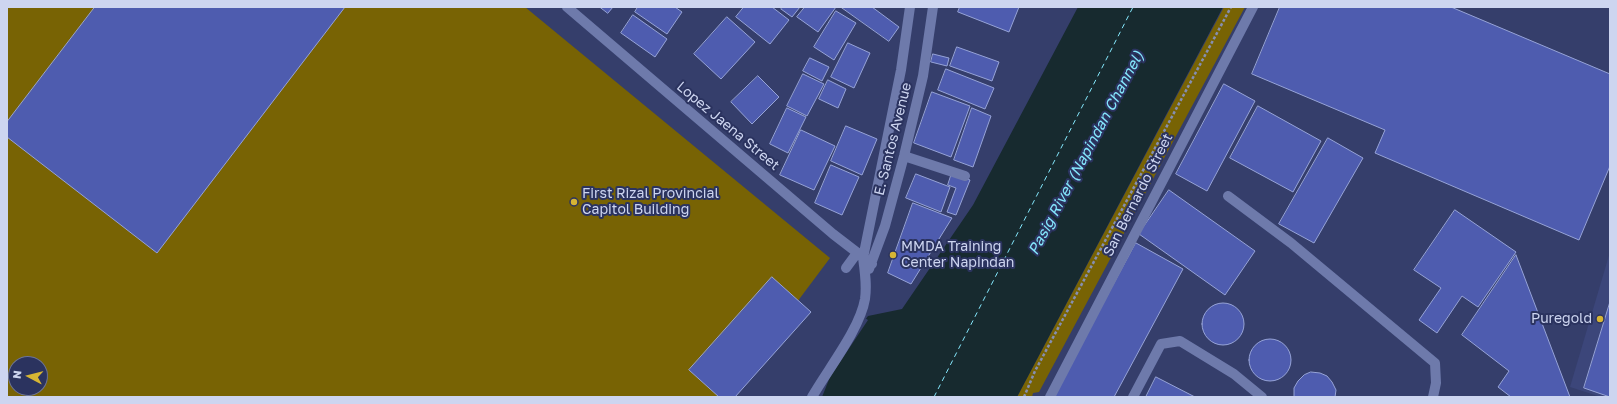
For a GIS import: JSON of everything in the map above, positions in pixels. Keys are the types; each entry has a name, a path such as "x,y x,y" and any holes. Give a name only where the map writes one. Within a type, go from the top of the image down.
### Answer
{"street":[{"name":"Lopez Jaena Street","path":"567,7 860,256 872,264"},
{"name":"E. Santos Avenue","path":"812,397 856,325 865,300 866,274 860,256 901,70 910,7"},
{"name":"E. Santos Avenue","path":"866,274 872,264 885,226 904,156 923,76 933,7"},
{"name":"San Bernardo Street","path":"1050,397 1253,7"},
{"path":"904,156 965,176"},
{"path":"1228,196 1291,243 1435,363 1436,383 1433,397"},
{"path":"846,268 860,256"},
{"path":"1133,397 1161,344 1180,341 1234,374 1262,397"}],"path":[{"path":"1024,397 1035,371 1231,7"}],"shaded area":[{"path":"7,7 525,7 830,258 726,397 7,397"},
{"path":"1224,7 1245,7 1039,392 1033,393 1032,397 1017,397"},
{"name":"Puregold","path":"1610,252 1610,397 1601,397 1570,387"}],"water":[{"name":"Pasig River (Napindan Channel)","path":"1078,7 1223,7 1017,397 807,397 868,316 902,309 973,205"}],"pier":[{"path":"865,318 868,320 830,377 822,397 805,397"}],"building":[{"path":"95,7 345,7 157,253 7,137 7,122"},
{"path":"600,7 613,7 608,13"},
{"path":"638,7 675,7 682,12 667,34 635,12"},
{"path":"744,7 772,7 789,20 770,44 736,17"},
{"path":"783,7 800,7 792,17 781,9"},
{"path":"805,7 836,7 818,32 797,17"},
{"path":"841,7 872,7 899,27 889,41"},
{"path":"960,7 1019,7 1009,32 958,12"},
{"path":"1280,7 1451,7 1610,74 1610,166 1579,240 1375,153 1385,130 1252,74"},
{"path":"836,11 856,23 834,60 814,47"},
{"path":"633,15 667,39 655,57 621,33"},
{"path":"727,17 755,42 721,79 694,54"},
{"path":"848,43 870,53 854,88 831,77"},
{"path":"957,47 999,62 992,81 950,66"},
{"path":"933,54 949,58 947,66 931,62"},
{"path":"810,58 829,67 822,81 803,71"},
{"path":"946,69 994,88 985,109 938,90"},
{"path":"803,74 824,84 807,116 787,106"},
{"path":"758,76 779,97 752,124 731,102"},
{"path":"828,80 846,89 838,108 819,99"},
{"path":"1224,84 1255,101 1207,191 1176,174"},
{"path":"932,92 970,106 951,157 914,143"},
{"path":"1258,106 1321,141 1293,192 1230,158"},
{"path":"787,108 806,117 788,153 770,144"},
{"path":"972,108 991,116 973,167 954,160"},
{"path":"846,126 877,139 862,175 831,161"},
{"path":"801,130 835,146 814,190 780,175"},
{"path":"1328,138 1363,158 1314,243 1279,224"},
{"path":"831,165 859,177 842,215 815,203"},
{"path":"952,173 970,180 956,215 947,212 956,188 948,185"},
{"path":"916,174 950,187 941,212 906,198"},
{"path":"1169,190 1255,251 1225,295 1139,234"},
{"path":"913,203 952,218 911,284 888,273"},
{"path":"1455,210 1516,252 1478,307 1462,296 1437,333 1419,320 1441,288 1414,270"},
{"path":"1136,243 1183,269 1114,397 1053,397"},
{"path":"1516,255 1570,397 1511,397 1498,387 1509,371 1462,335"},
{"path":"772,277 811,312 735,397 719,397 689,370"},
{"name":"Puregold","path":"1610,302 1610,397 1584,388"},
{"path":"1219,303 1227,303 1235,306 1241,312 1244,324 1241,336 1235,342 1227,345 1219,345 1211,342 1205,336 1202,328 1202,320 1205,312 1211,306"},
{"path":"1266,339 1274,339 1282,342 1288,348 1291,360 1288,372 1282,378 1274,381 1266,381 1258,378 1252,372 1249,364 1249,356 1252,348 1258,342"},
{"path":"1311,372 1320,373 1327,376 1336,390 1335,397 1294,397 1294,388 1298,381 1304,375"},
{"path":"1156,377 1195,397 1146,397"}],"ferry route":[{"path":"934,397 1133,7"}],"place":[{"name":"First Rizal Provincial Capitol Building","path":"574,202"},
{"name":"MMDA Training Center Napindan","path":"893,255"},
{"name":"Puregold","path":"1600,319"}]}
